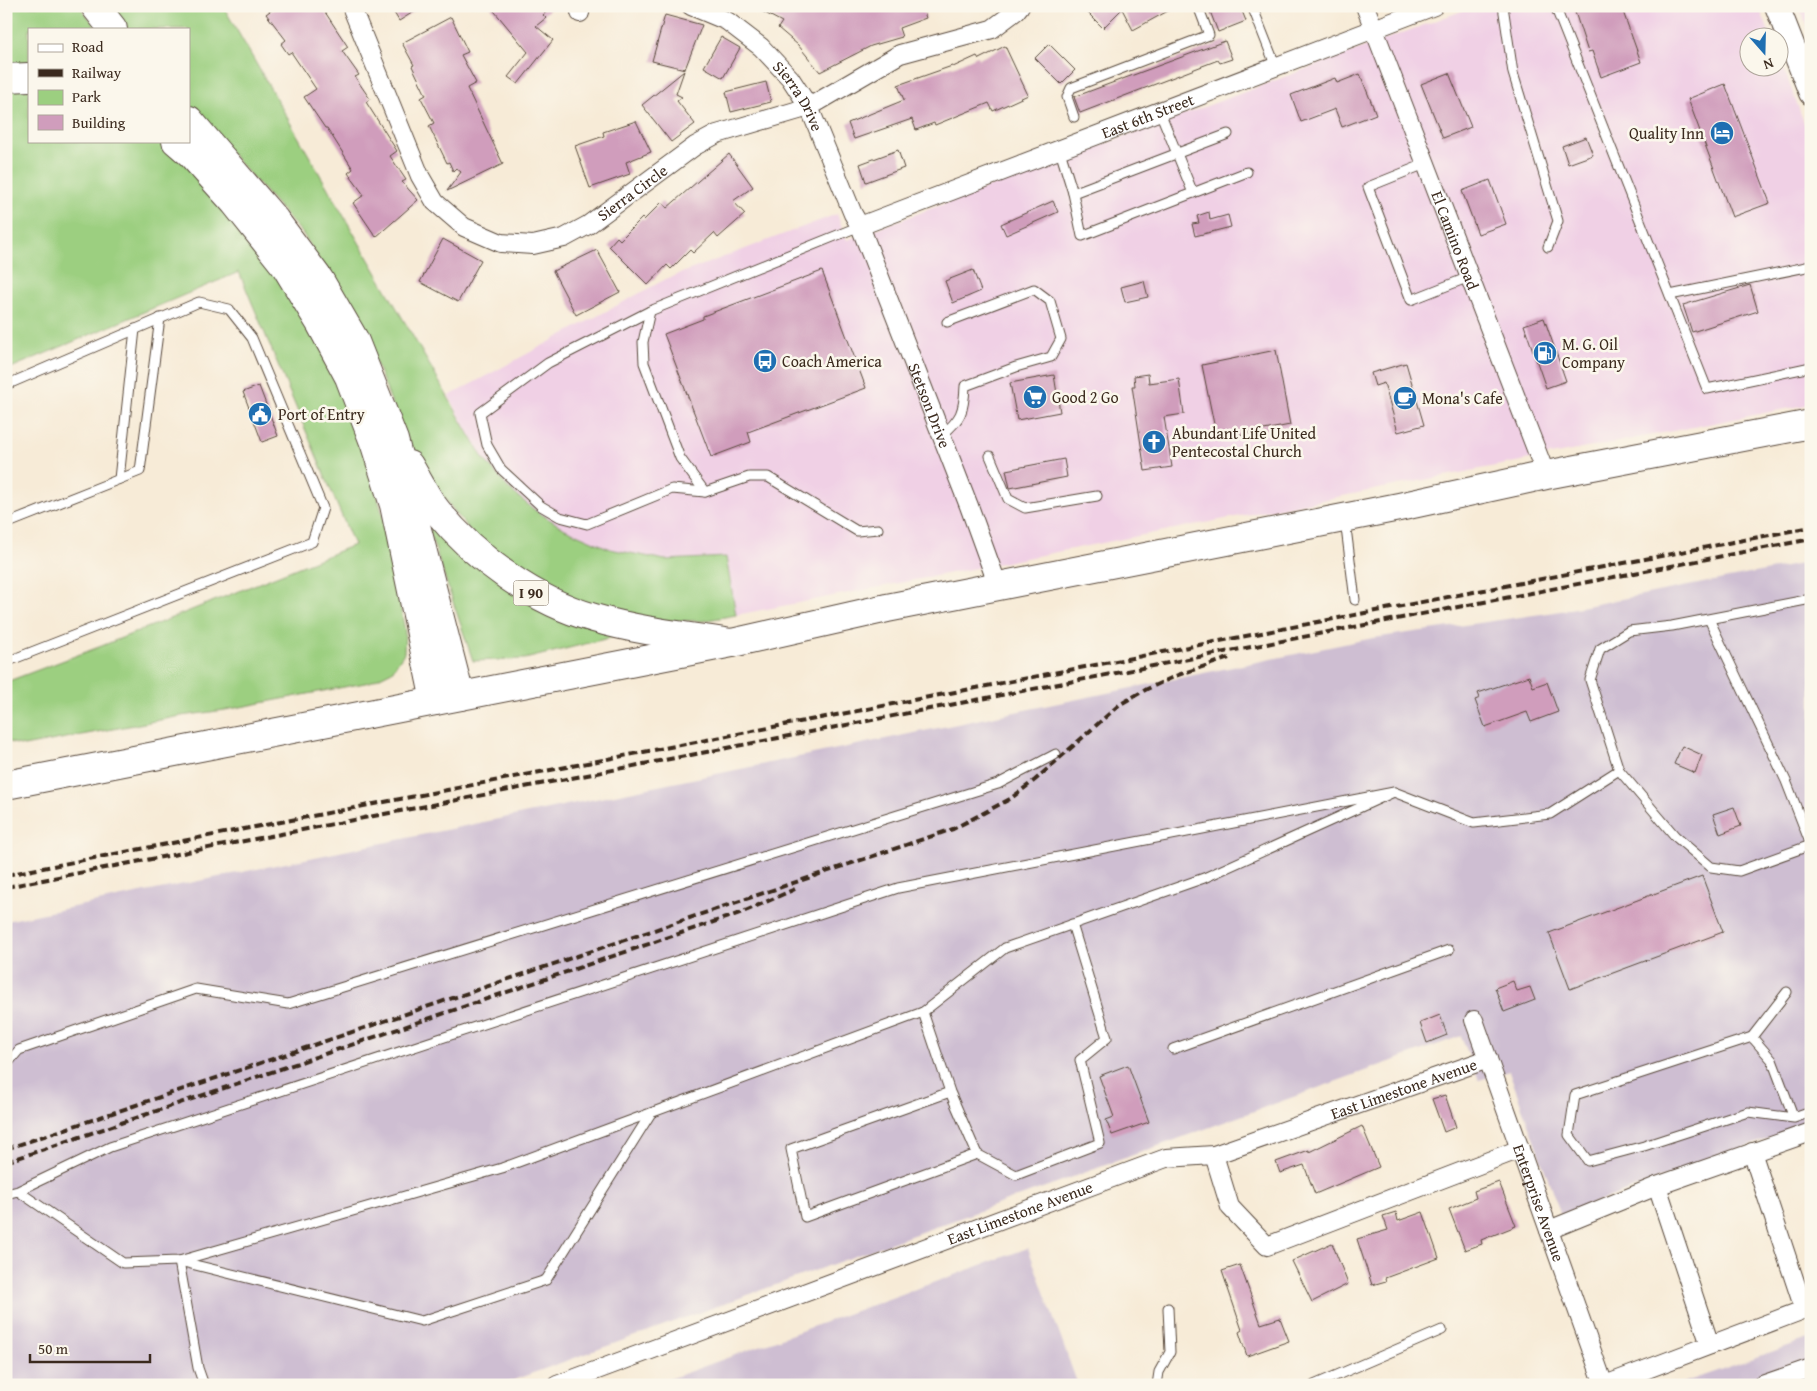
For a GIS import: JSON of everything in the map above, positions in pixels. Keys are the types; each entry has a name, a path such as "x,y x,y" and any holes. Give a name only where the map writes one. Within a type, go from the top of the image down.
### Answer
{"main road":[{"path":"95,6 112,28"},
{"path":"1777,6 1811,93"},
{"path":"6,78 28,77"},
{"name":"I 90","path":"190,121 275,220 319,279 354,339 394,440 436,510 480,556 535,595 593,618 732,643"},
{"path":"177,142 191,154 235,203 286,267 320,323 349,378 375,445 394,505 448,699"},
{"path":"6,785 732,643 887,608 1546,475 1811,424"},
{"name":"I 90","path":"394,440 448,699"}],"street":[{"name":"Sierra Circle","path":"351,6 420,176 435,202 464,227 501,243 533,245 564,238 588,225 695,146 717,134 809,107 900,54 992,29 1020,6"},
{"name":"Sierra Drive","path":"691,6 727,21 761,47 790,78 809,107 853,214 860,226"},
{"name":"El Camino Road","path":"1365,6 1546,475"},
{"name":"East 6th Street","path":"860,226 1060,151 1434,6"},
{"name":"Stetson Drive","path":"860,226 998,586"},
{"name":"Enterprise Avenue","path":"1474,1020 1604,1385"},
{"name":"East Limestone Avenue","path":"557,1385 1166,1158 1214,1155 1488,1059"},
{"path":"1549,1230 1657,1186 1811,1132"},
{"path":"1214,1155 1230,1207 1267,1246 1520,1149"},
{"path":"1604,1385 1807,1308 1752,1152"},
{"path":"1657,1186 1710,1345"},
{"path":"1762,1385 1811,1368"}],"lane":[{"path":"1074,117 1067,96 1071,88 1209,35 1198,6"},
{"path":"1252,6 1276,67"},
{"path":"1504,6 1513,74 1558,221 1548,247"},
{"path":"1555,6 1707,389 1811,367"},
{"path":"1160,112 1193,192"},
{"path":"1073,193 1228,134"},
{"path":"1060,151 1073,193 1082,236 1247,172"},
{"path":"1425,164 1368,187 1411,300 1469,277"},
{"path":"860,226 650,311 548,363 480,413 487,446 501,469 541,506 560,517 587,524 672,489 705,492 749,477 768,477 857,531 878,529"},
{"path":"1670,295 1811,266"},
{"path":"942,436 956,423 965,404 966,386 1016,367 1051,357 1061,338 1050,301 1034,289 947,322"},
{"path":"6,384 199,302 229,309 252,338 323,508 312,542 6,662"},
{"path":"650,311 643,342 644,363 680,458 705,492"},
{"path":"6,524 140,470 160,318"},
{"path":"119,479 135,329"},
{"path":"990,456 1008,499 1025,508 1097,496"},
{"path":"1345,517 1355,600"},
{"path":"1709,619 1786,781 1811,845 1739,871 1711,867 1675,836 1619,770 1590,680 1600,649 1629,631 1672,626 1811,599"},
{"path":"6,1065 18,1050 196,989 288,1004 998,784 1056,754"},
{"path":"6,1194 18,1191 110,1147 898,888 1394,792 1474,823 1550,814 1619,770"},
{"path":"179,1261 502,1168 923,1012 1005,948 1204,878 1394,792"},
{"path":"923,1012 950,1092 977,1154 1016,1175 1100,1143 1080,1060 1107,1038 1072,924"},
{"path":"1173,1050 1449,950"},
{"path":"1787,992 1752,1037 1575,1096 1569,1135 1588,1161 1644,1146 1748,1112 1794,1118 1811,1112"},
{"path":"1752,1037 1772,1060 1794,1118"},
{"path":"950,1092 791,1149 806,1217 977,1154"},
{"path":"18,1191 124,1262 179,1261 422,1321 546,1280 651,1113"},
{"path":"179,1261 198,1368 204,1385"},
{"path":"1157,1385 1159,1372 1170,1352 1168,1308"},
{"path":"1314,1385 1442,1330"}],"shaded area":[{"path":"1475,6 1759,6 1768,28 1740,28 1740,78 1787,78 1811,141 1811,404 736,615 726,557 665,560 610,549 565,529 536,511 510,490 483,458 449,396 666,279 837,214 847,240"},
{"path":"1799,6 1811,6 1811,37"},
{"path":"1811,562 1811,1123 1561,1215 1509,1071 1479,1080 1461,1036 500,1385 6,1385 6,921 1373,638 1555,612"},
{"path":"1028,1248 1078,1385 653,1385"},
{"path":"1811,1338 1811,1385 1677,1385"}],"green space":[{"path":"6,6 79,6 97,28 28,28 28,66 6,67"},
{"path":"102,6 223,6 483,458 510,490 536,511 565,529 610,549 665,560 726,557 736,615 702,621 654,620 597,609 540,586 485,550 415,461 365,336 303,234 190,107 190,28 119,28"},
{"path":"6,86 28,86 28,142 162,142 179,156 264,254 333,367 362,443 383,516 405,631 404,653 392,671 370,682 225,710 181,716 24,746 6,741 6,682 99,647 354,545 239,272 6,370"},
{"path":"418,498 611,632 613,637 525,659 473,661"}],"building":[{"path":"277,6 321,6 348,47 342,51 359,75 355,77 370,99 366,102 397,151 390,156 406,180 402,182 418,200 376,237 353,203 364,195 348,173 353,169 327,128 325,128 304,97 316,89 291,52 288,54 281,44 286,40 266,14"},
{"path":"390,6 423,6 399,21"},
{"path":"490,6 553,6 543,15 546,18 536,26 553,40 518,84 508,77 528,52"},
{"path":"752,6 922,6 926,18 899,28 902,37 871,46 820,72 798,45 778,28 782,22"},
{"path":"1081,6 1177,6 1133,30 1122,9 1103,28"},
{"path":"1208,6 1240,6 1246,21 1218,32"},
{"path":"1573,6 1621,6 1641,62 1601,77 1592,51 1588,52"},
{"path":"665,15 702,25 685,69 652,61"},
{"path":"451,17 468,52 461,55 476,83 467,88 503,164 447,191 461,172 456,168 453,171 449,162 447,163 429,126 434,123 421,98 426,95 412,66 414,65 402,43"},
{"path":"721,37 740,48 723,78 704,67"},
{"path":"1225,41 1232,59 1220,63 1218,60 1080,113 1074,97"},
{"path":"1049,44 1075,70 1061,84 1035,58"},
{"path":"1005,46 1028,95 993,111 989,103 935,125 934,123 916,130 912,119 854,139 848,123 904,100 898,85 953,67 977,56 979,59"},
{"path":"684,71 676,94 682,97 677,101 695,124 671,142 642,105"},
{"path":"1449,73 1471,127 1443,138 1421,84"},
{"path":"1360,74 1376,114 1342,127 1335,109 1301,122 1291,95 1335,78 1337,83"},
{"path":"766,82 771,102 731,112 726,92"},
{"name":"Quality Inn","path":"1725,84 1770,203 1732,217 1688,99"},
{"path":"636,121 651,152 626,162 630,174 590,188 575,146 604,136 603,132"},
{"path":"1586,137 1593,155 1568,164 1562,146"},
{"path":"898,150 904,168 866,182 860,164"},
{"path":"729,154 753,187 733,201 745,214 718,238 714,233 693,253 690,250 671,269 667,265 648,285 609,246 617,237 620,240 642,218 644,220 662,202 667,208"},
{"path":"1490,180 1506,224 1478,234 1462,191"},
{"path":"1053,201 1058,212 1006,235 1001,224"},
{"path":"1209,212 1210,220 1228,215 1231,227 1195,236 1192,224 1199,223 1197,216"},
{"path":"443,239 481,260 458,302 420,282"},
{"path":"597,250 620,292 576,315 553,271"},
{"path":"973,270 981,291 953,303 945,281"},
{"name":"Coach America","path":"822,271 866,388 748,432 751,442 711,457 664,334 703,319 703,316"},
{"path":"1144,281 1148,297 1125,302 1121,287"},
{"path":"1750,285 1758,311 1692,332 1683,305"},
{"name":"M. G. Oil Company","path":"1544,318 1566,381 1546,388 1524,325"},
{"path":"1276,350 1290,425 1217,439 1202,365"},
{"name":"Mona's Cafe","path":"1406,363 1424,425 1398,432 1384,383 1375,386 1371,373"},
{"name":"Abundant Life United Pentecostal Church","path":"1148,374 1149,383 1179,379 1184,414 1164,417 1172,467 1145,471 1132,386 1135,386 1134,376"},
{"name":"Good 2 Go","path":"1054,375 1060,412 1017,420 1010,383"},
{"name":"Port of Entry","path":"259,386 278,436 262,442 243,392"},
{"path":"1064,459 1067,477 1010,488 1006,470"},
{"path":"1529,676 1533,687 1547,682 1558,712 1531,722 1527,712 1485,727 1475,700 1480,698 1478,693"},
{"path":"1682,746 1702,755 1695,773 1674,764"},
{"path":"1734,807 1741,826 1720,834 1713,814"},
{"path":"1702,876 1723,932 1570,989 1549,933"},
{"path":"1513,981 1517,991 1530,987 1535,1000 1504,1012 1495,988"},
{"path":"1440,1015 1447,1035 1427,1043 1420,1023"},
{"path":"1128,1065 1149,1122 1112,1135 1106,1120 1114,1117 1099,1076"},
{"path":"1445,1095 1456,1127 1444,1132 1432,1099"},
{"path":"1362,1126 1379,1167 1315,1194 1304,1165 1280,1173 1276,1162 1309,1150 1309,1152"},
{"path":"1499,1182 1516,1226 1481,1240 1482,1244 1465,1250 1449,1209 1476,1198 1474,1191"},
{"path":"1396,1212 1398,1221 1423,1212 1439,1258 1385,1278 1386,1281 1372,1285 1357,1239 1388,1230 1383,1216"},
{"path":"1332,1243 1348,1284 1312,1302 1292,1261"},
{"path":"1240,1265 1261,1324 1280,1318 1289,1341 1247,1356 1239,1332 1242,1330 1222,1271"}],"railway":[{"path":"6,875 1811,527"},
{"path":"6,887 1811,539"},
{"path":"6,1149 953,829 1010,799 1035,780 1119,705 1147,689 1178,675 1232,657"},
{"path":"6,1162 743,912 795,889"}],"place":[{"name":"Quality Inn","path":"1722,133"},
{"name":"M. G. Oil Company","path":"1545,353"},
{"name":"Coach America","path":"765,361"},
{"name":"Good 2 Go","path":"1035,397"},
{"name":"Mona's Cafe","path":"1405,398"},
{"name":"Port of Entry","path":"260,414"},
{"name":"Abundant Life United Pentecostal Church","path":"1154,442"}]}
